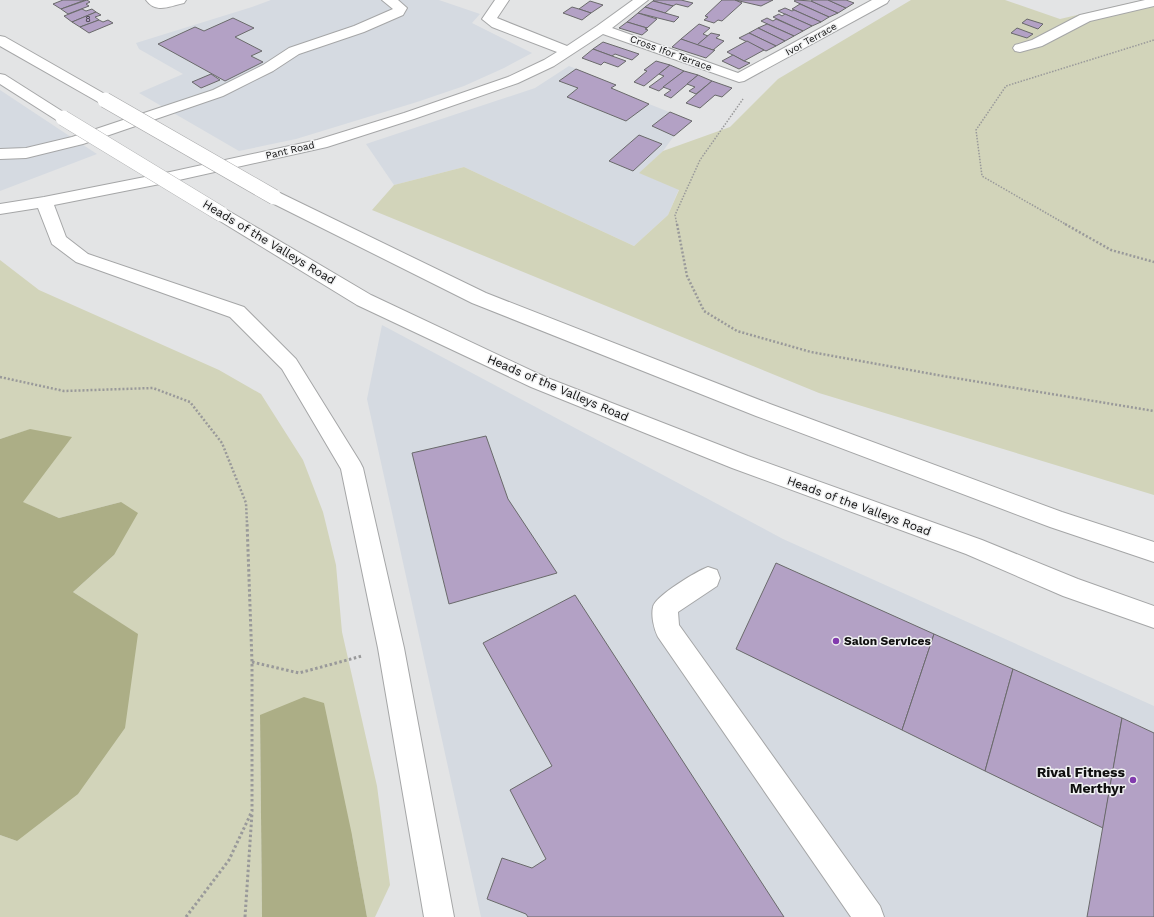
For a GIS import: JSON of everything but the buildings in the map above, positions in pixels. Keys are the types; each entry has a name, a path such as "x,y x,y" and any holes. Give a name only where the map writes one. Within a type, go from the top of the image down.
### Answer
{"main road":[{"path":"156,2 179,0"},
{"path":"0,154 26,154 77,141 218,93 268,68 294,51 359,29 398,12 400,8 389,0"},
{"path":"502,0 489,19 497,24 568,52"},
{"name":"Pant Road","path":"0,209 44,202 170,177 321,144 475,94 531,72 568,52 641,0"},
{"name":"Ivor Terrace","path":"739,78 882,0"},
{"path":"1020,48 1037,43 1085,18 1154,2"},
{"name":"Cross Ifor Terrace","path":"602,29 739,78"},
{"path":"0,40 274,197 479,298 778,415 1058,520 1154,552"},
{"name":"Heads of the Valleys Road","path":"0,78 63,118 364,300 538,382 740,462 974,547 1072,588 1154,616"},
{"path":"44,202 58,240 82,258 237,312 289,364 352,468 390,648 439,917"},
{"path":"708,578 665,607 667,629 869,917"}],"path":[{"path":"1154,40 1006,86 976,130 982,176 1111,250 1154,262"},
{"path":"739,78 750,89 700,160 675,215 687,276 704,311 736,331 811,352 943,376 1154,411"},
{"path":"0,377 64,391 153,388 190,402 222,443 246,503 252,662 252,811 246,917"},
{"path":"252,662 299,673 390,648"},
{"path":"186,917 229,860 252,811"}],"shaded area":[{"path":"271,0 439,0 480,14 472,23 532,53 504,68 464,86 417,102 296,139 239,151 139,93 183,74 139,49 136,43"},
{"path":"569,66 616,85 611,89 692,121 674,136 663,151 640,173 679,189 668,215 634,246 464,167 394,185 366,144 535,88"},
{"path":"0,90 77,141 97,154 0,191"},
{"path":"382,325 783,539 1154,706 1154,917 481,917 367,399"}],"green space":[{"path":"911,0 1005,0 1060,19 1142,0 1154,0 1154,495 819,393 372,210 394,185 464,167 634,246 668,215 679,190 639,173 663,151 730,127 778,79"},
{"path":"0,260 39,290 219,370 261,394 303,460 323,512 336,565 342,632 377,786 390,885 375,917 367,917 352,835 260,715 262,917 0,917 0,835 17,841 137,634 73,592 114,555 121,502 59,518 22,502 31,429 0,439"},
{"path":"30,429 72,437 23,502 59,518 121,502 138,513 114,555 73,592 138,634 125,728 78,794 17,841 0,835 0,439"},
{"path":"304,697 324,703 352,835 367,917 262,917 260,715"}],"place":[{"name":"Salon Services","path":"836,641"},
{"name":"Rival Fitness Merthyr","path":"1133,780"}]}
